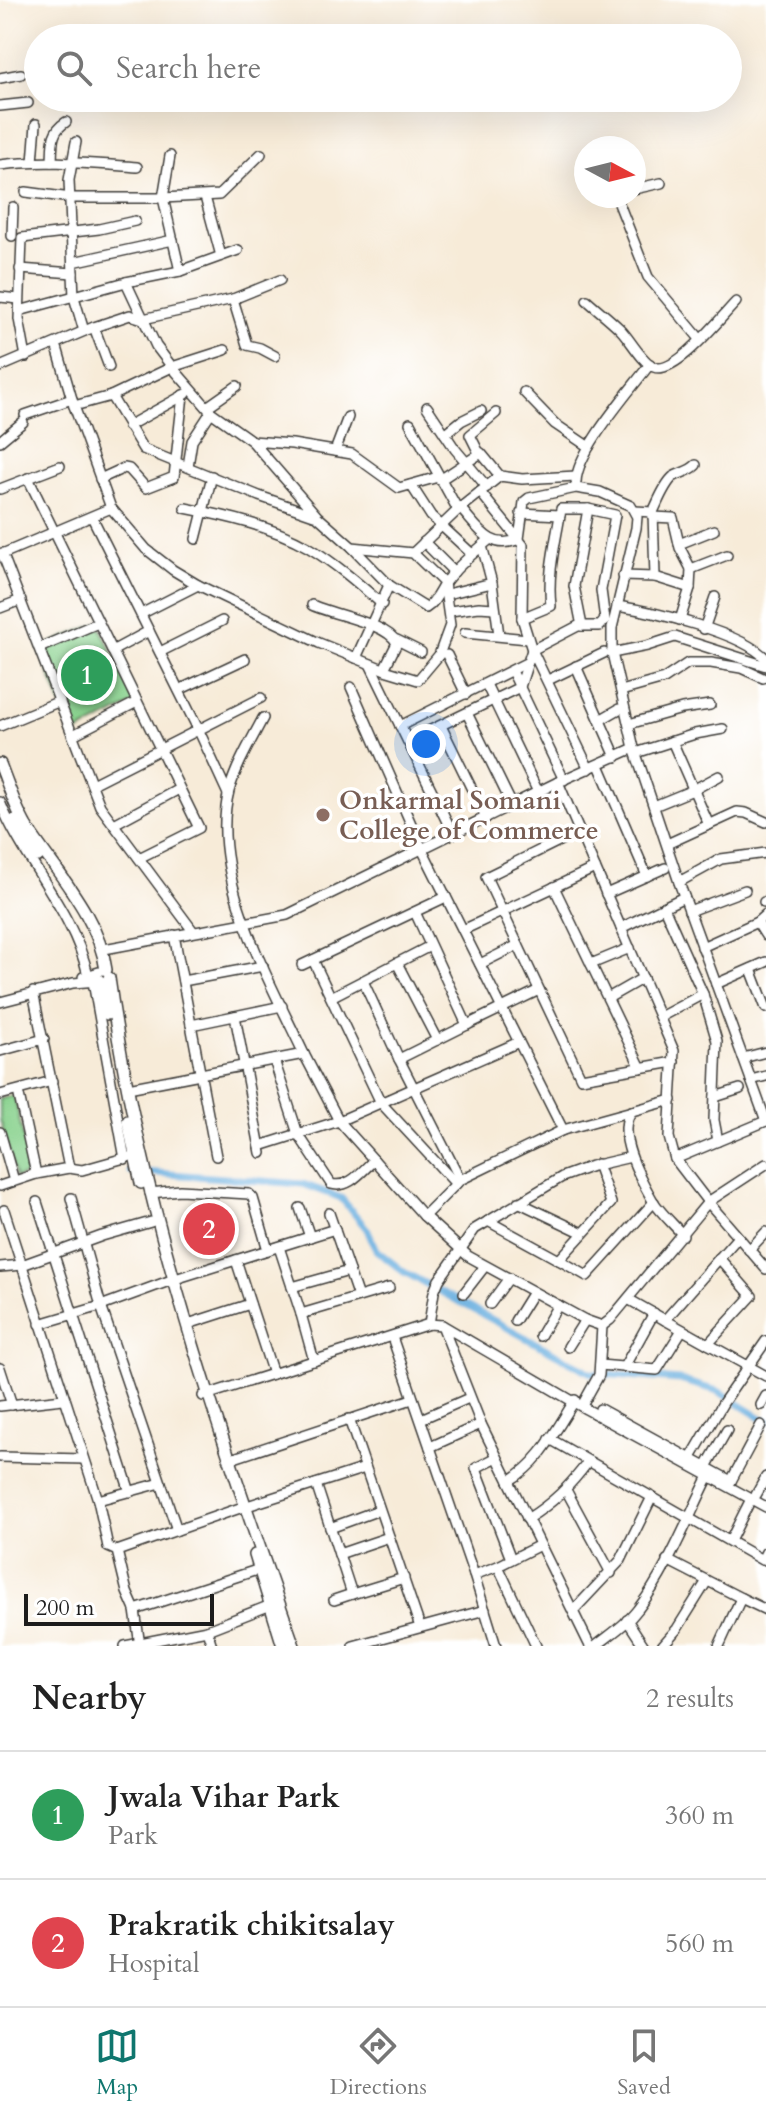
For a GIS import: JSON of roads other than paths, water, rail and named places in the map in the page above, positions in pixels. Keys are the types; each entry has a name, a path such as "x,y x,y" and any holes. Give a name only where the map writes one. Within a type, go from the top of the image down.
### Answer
{"main road":[{"path":"0,764 11,822 80,914 93,939 109,1048 135,1157 148,1191 206,1395 275,1604 283,1646"},
{"path":"0,783 11,822 84,912 104,949 99,975 128,1088 135,1157"},
{"path":"148,1191 151,1222 188,1324 206,1395 231,1459 260,1569 294,1646"}],"street":[{"path":"0,78 21,74"},
{"path":"0,106 24,103"},
{"path":"52,162 53,137 57,128 66,122"},
{"path":"33,162 36,124"},
{"path":"76,142 69,180 74,297 109,367"},
{"path":"26,192 71,198 219,195 261,154"},
{"path":"170,156 163,198 180,271"},
{"path":"0,165 73,162 137,167"},
{"path":"646,186 661,183"},
{"path":"205,197 221,256"},
{"path":"13,207 20,269 19,311 26,357"},
{"path":"621,208 648,277 700,339"},
{"path":"0,234 17,237 73,232 135,221"},
{"path":"20,269 73,268 173,240"},
{"path":"19,311 180,271 238,250"},
{"path":"0,367 130,315 143,319 233,299 280,280"},
{"path":"126,282 156,346 188,393 252,441 317,516 389,585 426,608 454,572 486,543 521,542"},
{"path":"0,297 19,299"},
{"path":"233,299 247,345 275,356"},
{"path":"587,300 622,331 650,364 659,368 669,367 682,358 736,302"},
{"path":"56,344 100,479 107,510 146,549 196,586 356,658 373,671 453,834"},
{"path":"0,441 24,419 73,403 111,396 172,367 225,350"},
{"path":"576,488 576,476 589,447 650,364"},
{"path":"188,466 192,441 209,410 237,386"},
{"path":"524,392 555,424 589,447"},
{"path":"128,426 188,393"},
{"path":"100,479 126,468 143,486 149,488 174,477 188,393"},
{"path":"111,396 143,449 317,516"},
{"path":"427,407 521,542"},
{"path":"445,434 481,411"},
{"path":"496,413 470,435 479,453 500,476 522,479 576,476"},
{"path":"335,451 348,417"},
{"path":"410,423 439,479 486,543 499,635"},
{"path":"252,441 352,454 399,488 439,479 479,453"},
{"path":"655,577 653,515 675,476 687,473 696,465"},
{"path":"0,489 60,466"},
{"path":"196,539 212,476"},
{"path":"413,553 459,509 500,476"},
{"path":"28,478 199,828 139,858"},
{"path":"411,485 425,509 472,554"},
{"path":"589,769 532,650 522,618 521,506 529,498 576,488 600,492 631,506 635,511 636,528 608,653 621,691 633,750 679,882 680,899 689,911 716,984 751,1080 762,1122 675,1159"},
{"path":"185,508 256,526 309,548 351,576 382,604"},
{"path":"408,741 520,687 532,650 582,626 600,626 605,620 601,590 615,515 563,508 552,551 551,606 522,618"},
{"path":"582,626 574,586 588,509"},
{"path":"107,510 1,554 100,806 193,931"},
{"path":"635,511 673,518 679,544 691,569 690,588 680,620"},
{"path":"521,513 560,515"},
{"path":"92,517 228,795"},
{"path":"679,544 714,530"},
{"path":"424,542 454,572"},
{"path":"352,547 413,553 444,583 450,611 450,625 439,655 418,680 384,669 373,671"},
{"path":"691,569 727,555"},
{"path":"623,576 655,577 690,588"},
{"path":"447,594 492,583"},
{"path":"356,658 389,585"},
{"path":"141,614 196,586"},
{"path":"704,629 715,597"},
{"path":"0,608 21,600"},
{"path":"312,605 371,626 421,652"},
{"path":"617,606 654,611 732,639 765,655"},
{"path":"450,611 494,608"},
{"path":"160,652 222,621"},
{"path":"39,648 98,623"},
{"path":"112,651 149,631"},
{"path":"465,633 528,639"},
{"path":"548,680 608,653 675,637 766,666"},
{"path":"384,669 397,640"},
{"path":"447,655 466,694"},
{"path":"179,690 245,659"},
{"path":"400,726 528,662"},
{"path":"621,691 664,679 688,663 741,668 763,678"},
{"path":"576,666 616,757"},
{"path":"512,671 674,1051 669,1137 675,1159 766,1269"},
{"path":"486,684 538,792"},
{"path":"351,687 422,849 563,1130"},
{"path":"92,784 261,698"},
{"path":"0,726 60,701"},
{"path":"73,735 137,702"},
{"path":"629,724 682,709 710,705"},
{"path":"600,720 619,709"},
{"path":"467,713 512,805"},
{"path":"263,718 228,795 226,847 242,922 339,1121 424,1216 460,1248 485,1266 585,1320 602,1326"},
{"path":"441,726 486,818"},
{"path":"104,949 287,915 616,757 633,750 723,729"},
{"path":"672,741 709,825"},
{"path":"599,765 647,876"},
{"path":"654,806 719,776"},
{"path":"114,824 179,789"},
{"path":"0,802 11,822"},
{"path":"667,844 742,812 766,822"},
{"path":"579,831 486,877 581,1078 674,1062"},
{"path":"679,882 721,859 766,853"},
{"path":"463,930 595,868"},
{"path":"606,894 665,868"},
{"path":"554,887 641,1068"},
{"path":"689,911 745,890"},
{"path":"302,965 446,897"},
{"path":"621,928 680,899"},
{"path":"664,907 703,994 717,1041 714,1120 718,1141"},
{"path":"415,912 467,1025"},
{"path":"702,947 757,922 766,914"},
{"path":"757,922 766,936"},
{"path":"174,935 216,1156"},
{"path":"480,964 518,945"},
{"path":"331,997 430,946"},
{"path":"591,964 630,948"},
{"path":"313,960 381,1103 456,1184"},
{"path":"716,984 766,962"},
{"path":"397,963 437,1040"},
{"path":"183,981 263,966"},
{"path":"751,969 766,1008"},
{"path":"0,1002 99,975"},
{"path":"608,998 643,978"},
{"path":"363,981 457,1173 456,1184"},
{"path":"399,1059 539,990"},
{"path":"33,992 69,1168"},
{"path":"660,1017 703,994"},
{"path":"191,1025 282,1006"},
{"path":"235,1016 260,1149 339,1121 519,1042"},
{"path":"0,1051 44,1039"},
{"path":"743,1058 766,1052"},
{"path":"128,1088 304,1054"},
{"path":"274,1060 298,1134 331,1184 350,1183 374,1160"},
{"path":"751,1080 766,1076"},
{"path":"0,1095 52,1081"},
{"path":"715,1097 740,1089"},
{"path":"18,1091 36,1174"},
{"path":"424,1216 456,1184 563,1130 672,1100"},
{"path":"632,1111 627,1117 626,1127 631,1157 654,1202 683,1235"},
{"path":"0,1132 14,1181"},
{"path":"0,1186 36,1174 69,1168 82,1170 135,1157"},
{"path":"429,1324 439,1280 475,1229 562,1177 597,1164 631,1157"},
{"path":"559,1260 611,1203 597,1164"},
{"path":"509,1481 533,1464 600,1369 602,1326 683,1235 708,1202 766,1164"},
{"path":"148,1191 249,1194 253,1198 268,1250"},
{"path":"71,1198 101,1306 177,1530"},
{"path":"37,1202 130,1492"},
{"path":"518,1202 583,1233"},
{"path":"488,1221 587,1276 654,1202"},
{"path":"300,1208 310,1237"},
{"path":"4,1210 98,1500 108,1547 117,1551 365,1468"},
{"path":"329,1213 358,1297"},
{"path":"0,1267 22,1265 151,1222"},
{"path":"40,1324 335,1229"},
{"path":"749,1250 766,1232"},
{"path":"665,1320 738,1237"},
{"path":"279,1247 314,1361"},
{"path":"708,1344 752,1296 719,1258"},
{"path":"236,1260 273,1374"},
{"path":"464,1293 485,1266"},
{"path":"292,1287 349,1271"},
{"path":"490,1304 509,1278"},
{"path":"301,1314 389,1288"},
{"path":"515,1321 533,1292"},
{"path":"628,1299 766,1376"},
{"path":"188,1324 250,1304"},
{"path":"540,1336 558,1305"},
{"path":"624,1367 654,1313"},
{"path":"568,1347 585,1320"},
{"path":"206,1395 429,1324 442,1325 580,1401 586,1409 766,1504"},
{"path":"442,1325 481,1424 593,1646 639,1608 667,1560 727,1430"},
{"path":"600,1369 624,1367 657,1370 682,1330"},
{"path":"392,1337 496,1646"},
{"path":"689,1461 723,1403 766,1341"},
{"path":"0,1368 12,1405"},
{"path":"421,1419 469,1398"},
{"path":"0,1406 63,1399"},
{"path":"231,1459 412,1399"},
{"path":"349,1419 420,1627"},
{"path":"430,1447 481,1424"},
{"path":"731,1481 761,1425"},
{"path":"550,1439 762,1560 766,1552"},
{"path":"0,1457 84,1459"},
{"path":"497,1457 476,1468 511,1559"},
{"path":"527,1519 550,1505 588,1462"},
{"path":"708,1471 731,1481 754,1497"},
{"path":"730,1541 766,1477"},
{"path":"98,1500 161,1483"},
{"path":"316,1484 352,1594"},
{"path":"566,1490 611,1573"},
{"path":"573,1611 621,1560 652,1497"},
{"path":"330,1528 379,1510"},
{"path":"339,1554 389,1537"},
{"path":"474,1575 540,1545"},
{"path":"117,1551 135,1610 141,1645"},
{"path":"667,1560 766,1610"},
{"path":"498,1566 536,1646"},
{"path":"135,1610 260,1569"},
{"path":"334,1600 404,1578"},
{"path":"662,1646 677,1629 707,1581"},
{"path":"719,1646 741,1598"},
{"path":"125,1646 207,1630 275,1604"},
{"path":"353,1646 485,1610"},
{"path":"627,1620 644,1646"},
{"path":"207,1630 212,1646"}],"waterway":[{"path":"130,1171 303,1184 341,1198 367,1229 376,1250 404,1272 591,1373 679,1380 718,1391 766,1421"}],"place":[{"name":"Jwala Vihar Park","path":"87,675"},
{"name":"Onkarmal Somani College of Commerce","path":"323,815"},
{"name":"Prakratik chikitsalay","path":"209,1229"}]}
